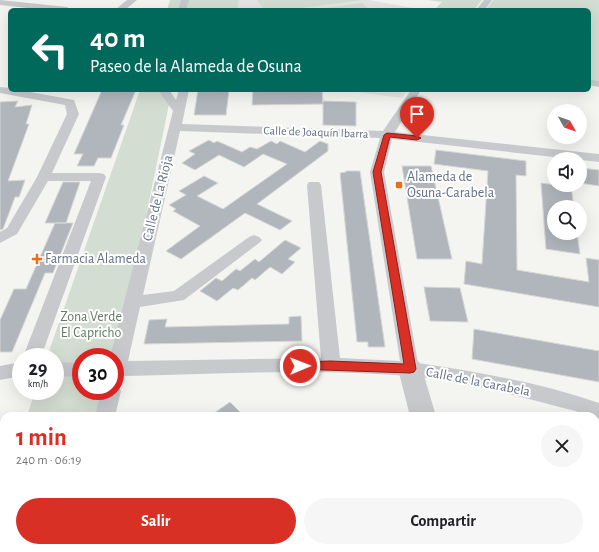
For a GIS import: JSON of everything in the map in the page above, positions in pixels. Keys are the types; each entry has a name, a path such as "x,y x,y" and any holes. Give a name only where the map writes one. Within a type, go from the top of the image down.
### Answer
{"street":[{"path":"122,8 133,0"},
{"path":"482,8 488,0"},
{"path":"0,2 50,8"},
{"path":"0,238 12,231 44,177 73,114 70,102 12,92"},
{"path":"165,92 179,111"},
{"name":"Calle de La Rioja","path":"122,348 184,92"},
{"path":"415,92 387,135 377,172 410,369 423,412"},
{"name":"Calle de Joaquín Ibarra","path":"176,127 387,135 599,158"},
{"path":"35,348 99,177 44,177"},
{"path":"314,185 331,352 330,365"},
{"path":"134,302 178,296 254,240"},
{"name":"Calle de la Carabela","path":"124,371 330,365 410,369 477,379 576,402 599,411"},
{"path":"0,373 12,371"},
{"path":"106,412 109,400"}],"shaded area":[{"path":"239,0 369,0 413,8 238,8"},
{"path":"357,92 406,92 402,98"}],"green space":[{"path":"170,0 239,0 238,8 168,8"},
{"path":"257,0 363,0 301,8 263,8"},
{"path":"428,0 482,0 476,8 436,8 442,2"},
{"path":"493,0 599,0 599,81 591,79 591,8 487,8"},
{"path":"362,3 368,8 325,8"},
{"name":"Zona Verde El Capricho","path":"139,92 172,92 119,348 72,348 72,400 108,400 106,412 28,412 32,400 64,400 64,348 50,348"}],"building":[{"path":"101,92 135,92 121,125 124,125 111,158 98,158 94,166 77,166 83,154 74,154"},
{"path":"198,92 229,92 226,115 194,115"},
{"path":"253,92 322,92 323,103 323,101 356,102 356,126 323,125 323,104 252,105"},
{"path":"18,101 15,107 32,105 26,124 29,124 8,181 25,180 19,197 15,197 3,229 0,230 0,102"},
{"path":"209,140 214,143 217,141 242,152 250,147 257,149 271,141 277,144 280,141 305,152 320,141 328,144 328,151 257,204 292,221 280,230 245,213 181,259 166,251 200,226 173,211 176,209 169,205 186,195 179,191 204,176 218,183 197,196 223,209 287,164 263,154 244,167 219,155 195,170 182,163 195,154 189,151"},
{"path":"436,150 526,161 526,176 516,175 517,270 589,282 586,258 599,260 599,307 464,284 466,261 482,264 488,171 434,164"},
{"path":"402,166 431,166 452,259 417,259"},
{"path":"587,169 599,170 599,186 587,184"},
{"path":"346,171 360,171 385,347 368,347 368,342 357,342 340,173"},
{"path":"63,182 80,182 66,223 45,223"},
{"path":"541,183 547,184 547,192 572,192 573,200 547,200 547,240 578,240 580,254 546,249"},
{"path":"55,223 73,223 53,273 45,273 14,348 12,348 12,352 0,352 0,320 14,289 26,289"},
{"path":"285,240 301,248 288,259 295,262 282,274 270,267 255,280 252,278 238,290 233,288 217,301 200,291 216,278 222,281 236,269 240,271 255,259 259,262"},
{"path":"424,287 460,288 468,322 430,321"},
{"path":"301,316 302,341 144,344 149,320 167,319 165,327 289,324 289,317"},
{"path":"474,329 599,351 599,382 472,359"},
{"path":"230,402 240,412 216,412"}],"place":[{"name":"Alameda de Osuna-Carabela","path":"399,185"},
{"name":"Farmacia Alameda","path":"37,259"}],"route":[{"path":"300,366 330,365 410,369 377,172 387,135 417,138"}]}
